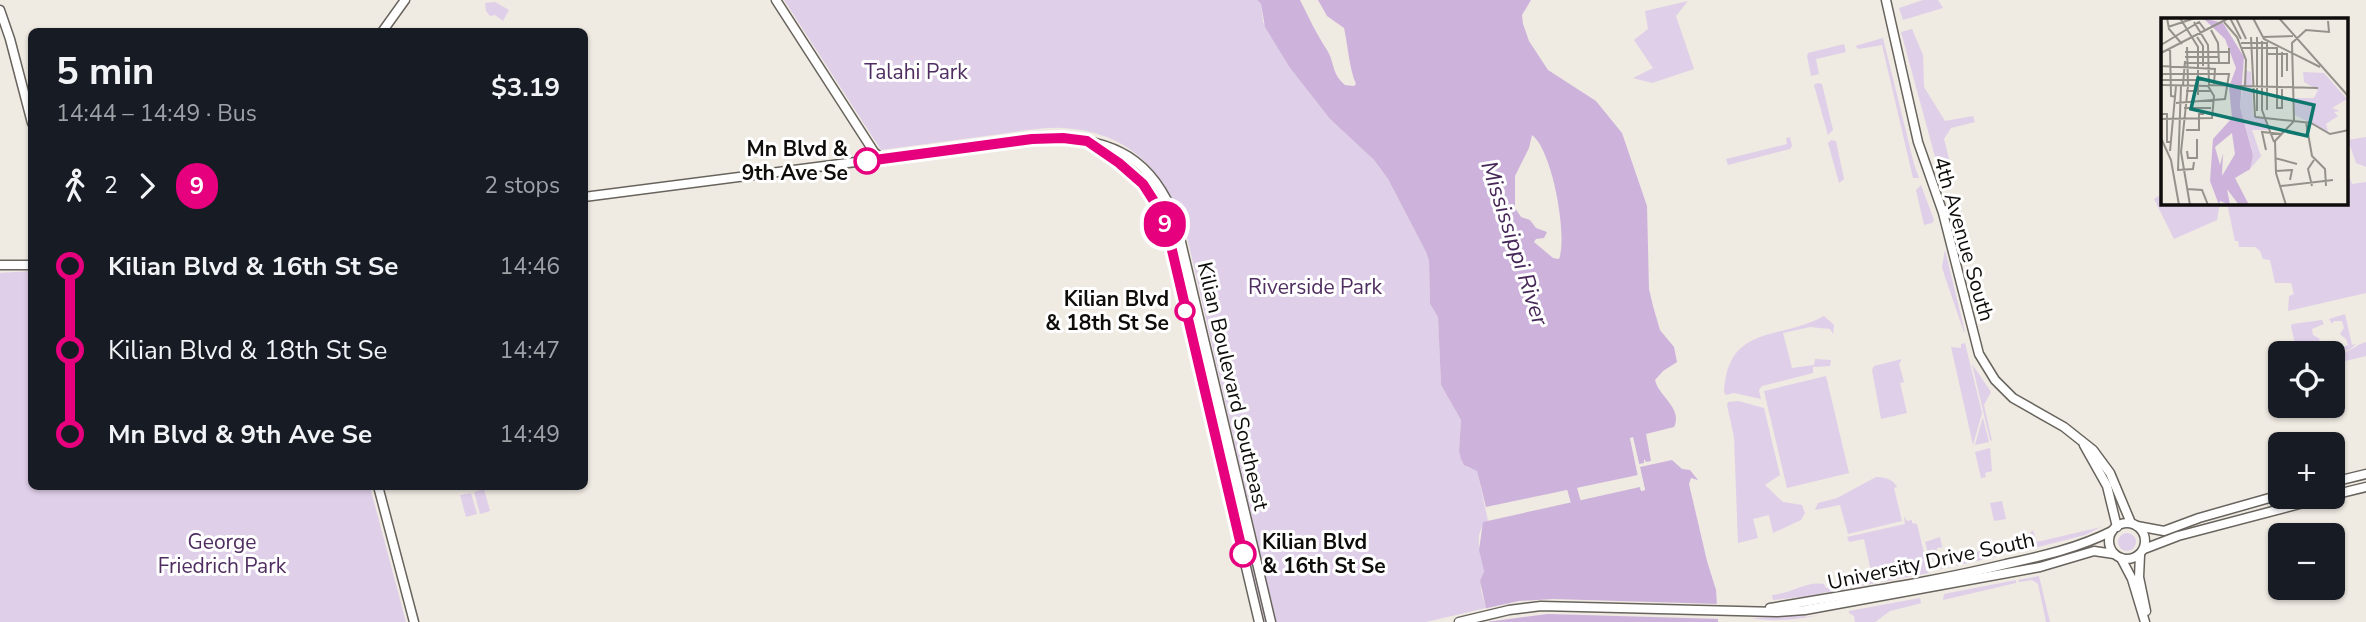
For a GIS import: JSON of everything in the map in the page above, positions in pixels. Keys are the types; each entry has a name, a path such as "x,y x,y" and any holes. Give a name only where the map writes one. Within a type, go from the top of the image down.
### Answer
{"street":[{"path":"385,28 405,0"},
{"path":"776,0 874,152 882,159"},
{"name":"4th Avenue South","path":"1886,0 1918,142 1943,213 1979,354 1995,380 2013,398 2057,423 2082,442"},
{"path":"0,10 28,109"},
{"path":"588,196 1032,139 1063,138 1087,141"},
{"name":"Kilian Boulevard Southeast","path":"1087,141 1143,184 1164,221 1259,622"},
{"name":"Kilian Boulevard Southeast","path":"1087,141 1111,146 1130,156 1158,187 1171,208 1180,235 1271,622"},
{"path":"0,265 28,265"},
{"path":"2082,442 2093,450 2110,473 2134,525 2144,534 2139,577 2146,622"},
{"path":"2082,442 2108,486 2115,529 2109,543 2132,579 2146,622"},
{"path":"2345,479 2366,474"},
{"path":"2345,492 2366,488"},
{"path":"380,490 414,622"},
{"path":"2115,529 2134,525 2164,531 2187,521 2268,498"},
{"path":"2117,556 2131,559 2178,536 2280,509"},
{"name":"University Drive South","path":"1753,611 1823,601 1985,569 2070,549 2115,529"},
{"name":"University Drive South","path":"1459,622 1509,610 1541,607 1777,612 1824,608 2053,565 2094,551 2117,556"}],"green space":[{"name":"Riverside Park","path":"784,0 1257,0 1261,4 1263,22 1290,68 1330,119 1374,160 1388,179 1426,252 1429,261 1430,304 1438,317 1441,385 1461,420 1459,451 1467,467 1477,470 1488,521 1479,538 1484,569 1481,587 1486,608 1426,622 1276,622 1187,237 1179,214 1158,176 1144,160 1109,138 1087,131 1063,128 1028,130 881,150"},
{"path":"1923,0 1938,0 1943,8 1903,20 1899,8"},
{"path":"1688,1 1676,16 1694,69 1652,83 1633,78 1653,68 1634,40 1648,29 1645,11"},
{"path":"495,2 509,10 503,21 495,15 490,16 486,11 485,3"},
{"path":"1912,29 1923,55 1924,87 1945,121 1973,116 1975,122 1951,128 1944,139 1954,179 1946,189 1901,32"},
{"path":"1883,38 1919,178 1913,178 1882,45 1859,49 1855,46"},
{"path":"1844,44 1846,52 1816,59 1819,74 1811,76 1808,53"},
{"path":"1822,84 1833,130 1828,135 1814,85"},
{"path":"1790,137 1790,149 1728,165 1726,159 1787,144 1786,138"},
{"path":"2366,137 2366,167 2356,163 2348,140"},
{"path":"1831,140 1836,141 1844,179 1839,183 1828,143"},
{"path":"1132,164 1146,173 1167,209 1182,257 1196,319 1194,321 1191,321 1155,197 1131,168"},
{"path":"2348,173 2352,184 2366,182 2366,293 2288,311 2289,296 2294,294 2291,283 2275,283 2270,260 2263,259 2255,247 2239,247 2238,241 2235,241 2227,205 2348,205"},
{"path":"1921,185 1934,220 1924,225 1916,190"},
{"path":"2161,194 2161,205 2172,207 2220,205 2217,220 2174,239 2154,199"},
{"path":"1945,250 1965,332 1942,267"},
{"name":"George Friedrich Park","path":"28,271 28,490 371,490 406,622 0,622 0,273"},
{"path":"2345,314 2352,345 2356,344 2349,350 2345,350 2348,345 2340,334 2344,328 2342,321 2334,321 2332,324 2329,319"},
{"path":"1824,316 1834,325 1833,334 1830,329 1810,327 1783,333 1792,368 1814,365 1815,359 1831,360 1830,366 1813,367 1813,373 1762,386 1759,390 1761,399 1734,393 1726,395 1724,392 1728,370 1735,355 1746,344"},
{"path":"2322,320 2324,324 2312,329 2313,335 2320,339 2319,341 2294,341 2292,324"},
{"path":"2366,342 2366,356 2345,361 2345,352"},
{"path":"1965,343 1982,413 1973,445 1951,347 1961,348 1961,344"},
{"path":"1197,345 1202,345 1222,431 1219,434"},
{"path":"1902,359 1899,364 1904,382 1900,383 1907,413 1881,419 1872,370 1874,366"},
{"path":"1972,364 1991,392 1984,405 1992,441 1990,440"},
{"path":"1826,376 1849,473 1787,488 1764,391"},
{"path":"1738,401 1764,408 1780,475 1765,485 1783,502 1802,505 1805,513 1801,520 1773,533 1769,515 1753,519 1758,538 1738,543 1734,437 1727,405 1728,402"},
{"path":"1983,418 1989,442 1975,445 1982,420"},
{"path":"1990,448 1992,471 1981,478 1975,452"},
{"path":"1227,454 1248,540 1246,543 1222,455"},
{"path":"1876,477 1888,479 1897,487 1894,488 1902,521 1848,534 1840,505 1815,510 1818,503 1837,498"},
{"path":"484,490 490,511 480,514 474,492"},
{"path":"471,493 477,514 466,517 460,495"},
{"path":"2002,501 2006,519 1994,521 1990,503"},
{"path":"1904,516 1907,521 1912,520 1912,523 1917,524 1929,573 1773,600 1772,595 1811,584 1824,584 1826,588 1872,576 1864,539 1849,542 1847,537 1905,524"},
{"path":"2101,527 2085,535 2034,548 2030,533 2033,530 2037,542"},
{"path":"2123,533 2131,533 2136,542 2134,549 2123,551 2118,546 2118,538"},
{"path":"1940,537 1943,550 1942,547 1937,548 1937,551 1932,553 1931,564 1925,542"},
{"path":"2005,545 2007,550 2004,555 1941,569 1939,561"},
{"path":"1253,563 1267,622 1262,622 1248,565"},
{"path":"2039,576 2050,622 2046,622 2038,584 2032,580 2018,580"},
{"path":"2016,580 2016,583 1943,600 1944,594"},
{"path":"1920,598 1921,603 1890,611 1875,622 1855,622 1854,616 1849,613 1849,611"},
{"path":"1820,615 1785,620 1751,618"}],"water":[{"path":"1257,0 1300,0 1337,76 1345,85 1354,86 1356,84 1344,28 1327,16 1318,0 1531,0 1522,15 1529,41 1548,70 1596,101 1622,133 1647,206 1649,289 1660,330 1674,347 1677,362 1655,380 1673,408 1676,420 1674,427 1646,434 1651,461 1646,462 1644,459 1644,463 1639,464 1633,438 1630,438 1638,475 1486,507 1477,471 1464,465 1461,459 1461,420 1441,385 1438,317 1430,304 1429,261 1426,252 1388,179 1374,160 1330,119 1290,68 1265,27 1261,4","holes":["1532,135 1539,143 1552,174 1560,213 1559,259 1553,258 1534,242 1544,238 1547,232 1521,217 1515,208 1515,176 1529,148"]},
{"path":"1672,460 1682,469 1690,470 1698,480 1691,478 1689,484 1716,590 1718,622 1489,622 1480,581 1484,571 1479,550 1483,522 1640,487 1641,491 1645,490 1640,467"}],"pier":[{"path":"1633,437 1645,490 1641,491 1630,438"},
{"path":"1553,599 1719,604 1721,619 1548,614 1486,622 1483,609 1519,601"}],"waterway":[{"name":"Mississippi River","path":"1569,478 1579,513"}],"bus line":[{"name":"9","path":"867,161 1032,139 1063,138 1087,141 1143,184 1159,209 1168,233 1243,554"}],"place":[{"name":"Mn Blvd & 9th Ave Se","path":"867,161"},
{"name":"Kilian Blvd & 18th St Se","path":"1185,311"},
{"name":"Kilian Blvd & 16th St Se","path":"1243,554"}],"park label":[{"name":"Talahi Park","path":"916,72"}]}
